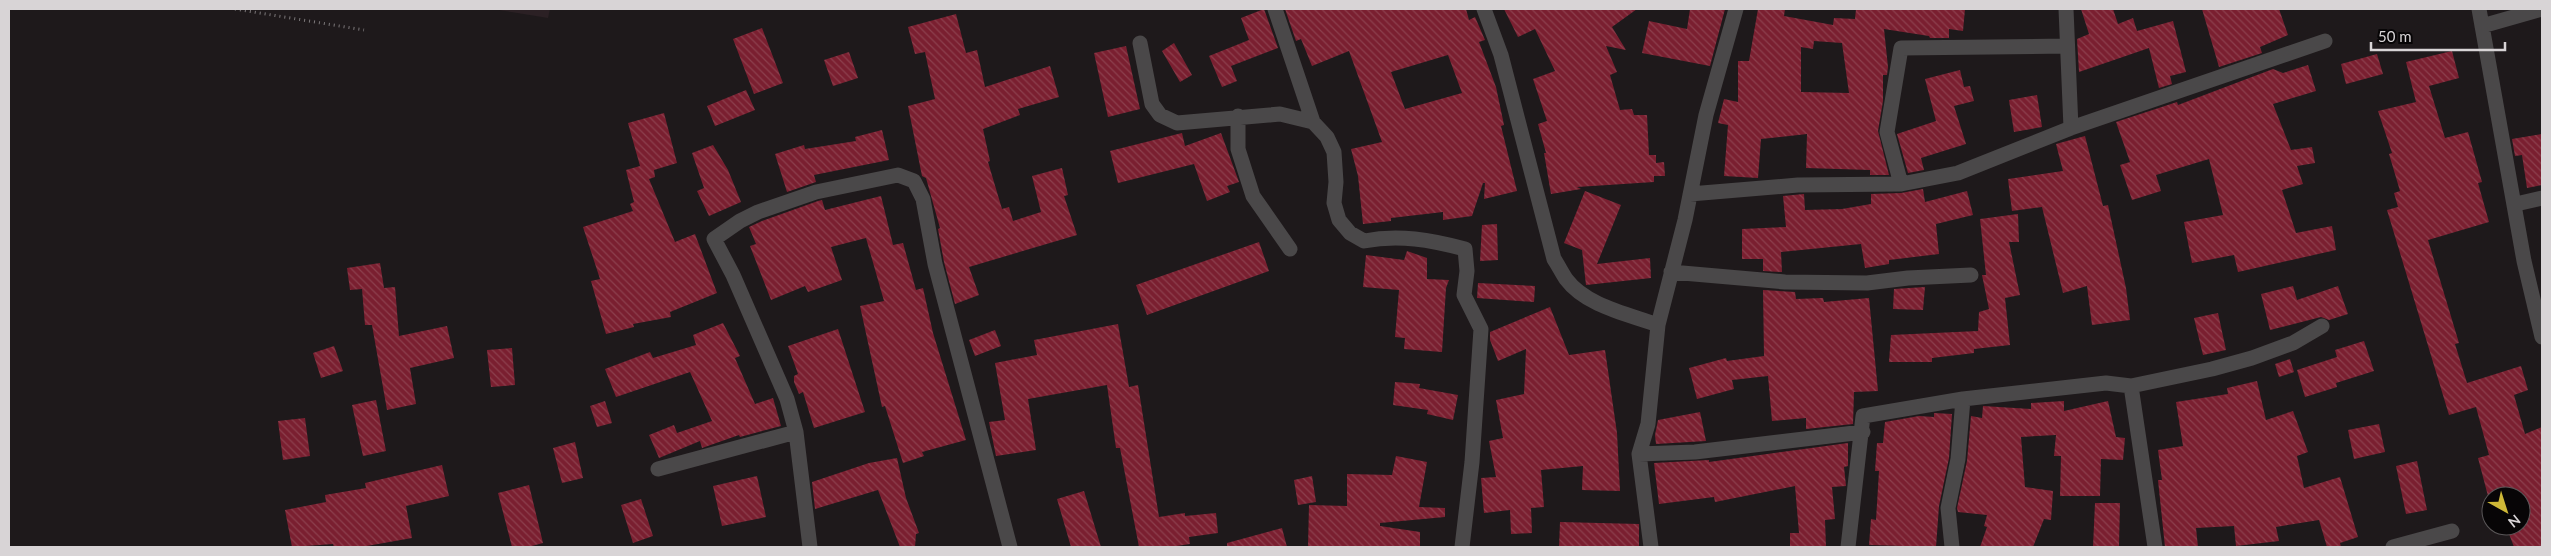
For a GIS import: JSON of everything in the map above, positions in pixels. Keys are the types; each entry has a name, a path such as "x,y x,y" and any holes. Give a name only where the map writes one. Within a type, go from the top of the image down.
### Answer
{"street":[{"path":"1275,9 1314,122 1327,137 1334,152 1336,182 1334,203 1339,220 1350,233 1364,241 1380,238 1433,240 1465,249 1467,271 1464,295 1480,329 1472,462 1462,547"},
{"path":"1484,9 1501,55 1554,258 1566,280 1581,294 1658,326"},
{"path":"1651,547 1639,454 1648,424 1658,326 1690,194 1706,115 1736,9"},
{"path":"2066,9 2066,46 2071,128"},
{"path":"2479,9 2516,204 2524,261 2542,338"},
{"path":"2482,26 2542,10"},
{"path":"1690,194 1798,185 1901,184 1958,174 2071,128 2325,41"},
{"path":"1140,43 1152,104 1160,115 1177,123 1238,116 1260,118 1280,114 1314,122"},
{"path":"1901,184 1887,132 1901,48 2066,46"},
{"path":"1238,116 1238,149 1253,196 1290,249"},
{"path":"810,547 796,432 787,399 734,275 714,239 740,221 758,212 816,192 898,174 914,181 923,199 935,264 1010,547"},
{"path":"2516,204 2542,198"},
{"path":"1671,272 1785,282 1867,283 1908,278 1971,275"},
{"path":"1848,547 1863,432 1863,416 1963,399 2106,383 2131,386 2212,370 2252,358 2294,343 2322,326"},
{"path":"2131,386 2154,547"},
{"path":"1952,547 1948,508 1958,459 1963,399"},
{"path":"658,470 796,432"},
{"path":"1639,454 1695,452 1863,432"},
{"path":"2393,547 2452,531"}],"path":[{"path":"235,9 364,30"}],"shaded area":[{"path":"493,9 550,9 548,18"}],"building":[{"path":"1264,9 1278,48 1231,66 1237,81 1222,87 1209,56 1249,40 1241,18"},
{"path":"1285,9 1466,9 1469,20 1475,17 1485,40 1479,42 1496,87 1504,125 1501,126 1517,191 1484,199 1485,183 1483,183 1472,216 1443,220 1443,212 1391,218 1391,221 1363,224 1358,176 1351,149 1382,142 1349,51 1312,66 1301,39 1296,41","holes":["1448,55 1462,93 1405,109 1391,72"]},
{"path":"1504,9 1637,9 1612,27 1626,50 1606,46 1617,72 1610,75 1620,110 1632,109 1634,115 1647,115 1649,155 1656,155 1656,163 1664,162 1665,176 1654,176 1654,182 1577,187 1581,189 1551,194 1544,153 1546,153 1538,124 1547,121 1533,79 1555,71 1535,29 1518,37"},
{"path":"1690,9 1725,9 1710,66 1642,53 1649,21 1687,29"},
{"path":"1758,9 1785,9 1784,16 1833,25 1834,18 1855,19 1856,9 1965,9 1963,31 1949,29 1949,38 1930,38 1929,36 1884,29 1888,67 1887,75 1883,75 1883,101 1878,131 1889,175 1870,175 1870,170 1806,168 1807,134 1761,139 1758,178 1724,176 1728,125 1718,123 1724,99 1738,102 1738,61 1749,61","holes":["1814,41 1842,43 1849,93 1801,92 1801,47 1813,49"]},
{"path":"2081,9 2113,9 2118,24 2133,18 2137,31 2173,21 2186,72 2170,76 2172,84 2159,88 2149,48 2079,72 2077,39 2089,34"},
{"path":"2202,9 2279,9 2288,35 2260,47 2262,53 2219,67"},
{"path":"956,14 966,53 977,50 985,87 1050,66 1059,97 1018,109 1020,115 983,129 990,161 988,162 1002,209 1009,207 1013,221 1041,212 1032,176 1062,168 1068,195 1064,196 1077,235 969,267 979,295 955,304 944,262 938,229 940,228 926,178 922,176 908,106 935,99 925,52 915,54 908,27"},
{"path":"762,28 783,83 754,94 733,39"},
{"path":"1174,43 1192,75 1180,82 1162,51"},
{"path":"1126,46 1140,109 1108,117 1094,53"},
{"path":"2452,51 2459,78 2429,86 2445,138 2468,132 2482,182 2478,183 2489,222 2428,240 2459,343 2455,344 2467,383 2521,366 2528,390 2514,395 2525,434 2542,427 2542,547 2514,547 2510,536 2531,536 2531,486 2485,486 2478,458 2489,455 2476,407 2449,415 2387,210 2398,207 2394,193 2400,191 2389,154 2392,153 2378,111 2416,102 2406,62"},
{"path":"849,52 858,78 833,86 824,60"},
{"path":"2377,54 2383,74 2346,84 2341,64"},
{"path":"2308,65 2316,91 2273,104 2291,150 2312,147 2315,163 2297,166 2303,184 2282,190 2296,233 2332,226 2336,250 2238,272 2234,255 2192,263 2184,222 2223,215 2209,159 2156,175 2161,191 2132,200 2120,165 2130,162 2116,122 2177,102 2178,105 2273,69 2283,73"},
{"path":"1960,70 1964,87 1970,86 1974,101 1954,106 1966,144 1921,158 1924,170 1908,173 1897,134 1936,121 1925,79"},
{"path":"746,90 755,110 715,126 707,106"},
{"path":"2037,95 2042,127 2014,132 2009,100"},
{"path":"664,113 677,163 654,170 655,177 649,179 675,242 695,234 717,293 670,312 671,317 633,324 634,327 606,334 591,281 600,279 583,227 633,211 630,204 634,202 626,170 640,166 628,123"},
{"path":"882,130 889,160 814,175 816,182 787,192 775,154 804,145 805,149 856,141 855,137"},
{"path":"1182,133 1185,146 1221,133 1239,182 1227,186 1230,192 1207,201 1194,164 1118,183 1110,151"},
{"path":"2542,134 2542,185 2527,188 2522,155 2515,156 2512,139"},
{"path":"2085,136 2103,206 2108,205 2126,288 2130,320 2092,325 2087,286 2063,293 2042,207 2012,211 2008,179 2063,171 2056,144"},
{"path":"713,145 728,170 741,202 709,216 697,191 704,188 692,153"},
{"path":"1923,189 1925,202 1967,191 1973,215 1936,224 1939,254 1889,260 1889,264 1865,268 1861,244 1781,252 1782,272 1763,271 1763,259 1742,259 1742,229 1786,227 1783,196 1804,194 1805,210 1842,209 1871,204 1871,194 1901,193"},
{"path":"1585,191 1621,205 1597,264 1650,258 1651,278 1586,285 1582,250 1564,243"},
{"path":"881,196 893,245 903,243 916,290 923,288 933,333 966,440 922,452 924,456 903,463 885,406 882,407 860,306 884,301 866,238 831,247 842,280 808,292 805,286 771,300 750,246 756,244 749,227 762,221 822,200 825,210"},
{"path":"2018,214 2019,242 2009,242 2020,295 2005,298 2010,345 1974,349 1974,353 1932,358 1932,362 1889,362 1891,335 1978,331 1979,312 1989,309 1982,275 1986,275 1980,219"},
{"path":"1497,224 1498,260 1480,261 1482,225"},
{"path":"1259,242 1269,271 1147,315 1136,285"},
{"path":"1407,251 1427,258 1427,279 1449,280 1446,288 1442,352 1404,349 1405,338 1395,337 1399,290 1363,287 1366,255 1404,260"},
{"path":"380,263 384,288 395,287 399,336 447,326 454,358 410,368 416,404 387,410 372,325 365,325 362,289 350,290 347,268"},
{"path":"1478,283 1535,286 1534,302 1477,298"},
{"path":"2293,286 2297,300 2338,286 2348,314 2329,320 2321,317 2270,330 2261,294"},
{"path":"1925,287 1923,310 1893,309 1894,289"},
{"path":"1763,290 1795,292 1796,299 1823,298 1824,302 1869,298 1878,391 1854,392 1853,424 1806,429 1806,418 1772,421 1768,376 1732,380 1734,389 1697,399 1689,368 1726,358 1727,361 1764,356"},
{"path":"1550,307 1569,355 1605,350 1617,433 1620,491 1582,490 1583,466 1541,470 1544,507 1531,508 1532,533 1511,534 1510,510 1484,513 1481,478 1496,477 1489,441 1503,438 1496,400 1524,394 1526,349 1498,361 1490,340 1490,332"},
{"path":"2218,313 2226,350 2203,355 2194,318"},
{"path":"723,323 740,356 735,358 755,404 773,398 781,426 740,437 739,435 702,448 700,441 659,458 649,435 674,425 677,433 712,421 690,372 616,397 605,369 650,352 653,358 696,345 693,335"},
{"path":"1118,324 1129,387 1138,385 1159,517 1185,513 1185,516 1216,513 1218,533 1189,537 1190,544 1170,547 1139,547 1120,448 1116,448 1107,385 1028,399 1036,450 996,456 989,422 1005,420 995,363 1037,355 1034,340"},
{"path":"838,329 865,412 814,428 803,392 799,394 794,382 794,376 798,374 788,346"},
{"path":"995,330 1001,346 975,356 969,340"},
{"path":"2364,341 2374,371 2336,383 2337,387 2305,397 2297,370 2337,357 2335,350"},
{"path":"334,346 343,371 321,378 313,353"},
{"path":"512,348 515,385 491,387 487,350"},
{"path":"2290,359 2294,372 2279,377 2275,364"},
{"path":"2257,381 2266,420 2293,411 2308,452 2297,456 2304,488 2340,477 2358,537 2340,543 2341,547 2327,547 2319,520 2276,527 2279,541 2236,546 2234,526 2196,528 2198,547 2165,547 2158,480 2162,480 2158,450 2183,446 2176,402 2228,394 2227,388"},
{"path":"1395,382 1420,384 1419,388 1458,395 1453,420 1427,414 1428,410 1393,405"},
{"path":"376,400 386,451 363,456 352,405"},
{"path":"605,401 612,423 597,427 590,406"},
{"path":"2064,401 2064,411 2108,401 2116,437 2125,438 2123,460 2101,459 2100,496 2060,496 2061,456 2054,456 2056,435 2021,437 2025,487 2053,491 2051,520 2044,519 2033,547 1980,547 1987,527 1984,526 1987,515 1958,512 1957,508 1967,461 1971,416 1982,418 1983,406 2031,409 2031,403"},
{"path":"1700,412 1706,441 1656,444 1655,435 1658,420"},
{"path":"1934,413 1952,414 1949,458 1939,506 1936,547 1869,545 1871,519 1876,520 1879,471 1875,471 1877,443 1883,443 1885,422 1919,416 1934,417"},
{"path":"305,418 310,456 283,460 278,421"},
{"path":"2379,424 2385,452 2354,459 2348,430"},
{"path":"575,442 583,478 562,483 553,448"},
{"path":"1848,443 1848,466 1844,467 1846,486 1832,487 1835,519 1825,520 1826,547 1790,547 1790,533 1799,533 1795,486 1715,502 1714,497 1659,504 1654,463 1709,460 1709,462"},
{"path":"1396,456 1427,462 1419,507 1445,508 1445,517 1380,523 1380,526 1420,532 1420,547 1308,547 1309,505 1347,506 1347,474 1392,475"},
{"path":"897,458 906,498 919,533 916,534 915,547 900,547 878,490 815,509 812,482 869,463"},
{"path":"2417,461 2427,510 2406,514 2396,466"},
{"path":"442,465 449,496 406,506 412,538 361,547 334,547 333,544 292,547 285,510 326,502 325,495 366,488 365,483"},
{"path":"757,476 766,517 722,526 713,486"},
{"path":"1312,476 1316,502 1298,505 1294,480"},
{"path":"529,485 543,543 528,547 512,547 498,493"},
{"path":"1084,491 1101,547 1071,547 1057,499"},
{"path":"641,499 653,536 633,543 621,505"},
{"path":"2095,503 2120,503 2119,547 2093,547"},
{"path":"1560,522 1639,524 1639,547 1559,547"},
{"path":"1282,528 1287,547 1227,547 1227,543"}]}
